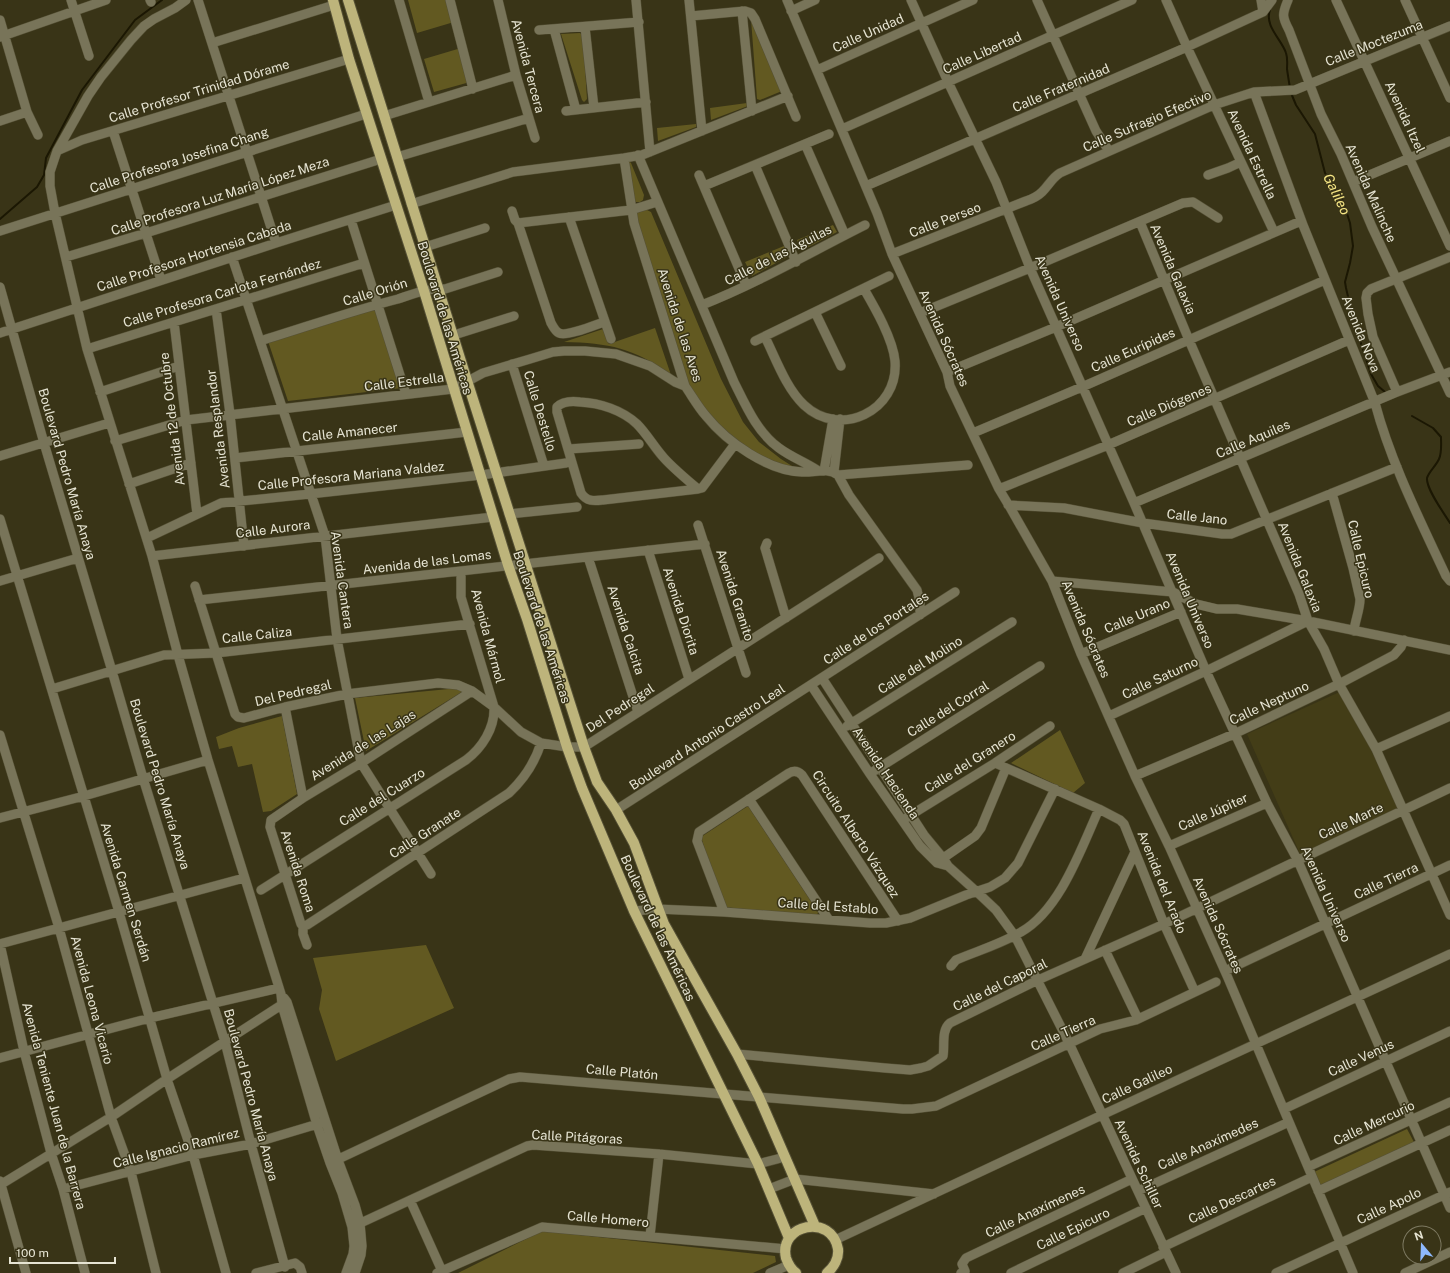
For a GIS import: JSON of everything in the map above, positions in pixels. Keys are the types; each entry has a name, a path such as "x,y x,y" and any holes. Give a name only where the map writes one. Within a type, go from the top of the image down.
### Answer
{"main road":[{"name":"Boulevard de las Américas","path":"348,0 411,204 454,335 495,472 584,747 597,782 616,810 634,843 657,909 669,935 737,1054 758,1097 815,1226"},
{"name":"Boulevard de las Américas","path":"334,3 366,114 424,291 508,565 527,619 567,747 582,788 634,911 722,1094 758,1164 789,1238"},
{"path":"582,788 597,782"},
{"path":"796,1273 789,1265 786,1256 789,1238 794,1232 801,1228 815,1226 823,1228 830,1233 835,1240 838,1249 836,1268 827,1273"}],"street":[{"path":"71,0 89,56"},
{"path":"2,37 106,0"},
{"path":"186,0 171,11 154,19 144,26 130,40 94,87 57,151 52,162 50,176 55,213 87,349 152,556 208,760 334,1161 355,1205 356,1225 353,1254 346,1273"},
{"path":"198,0 276,243"},
{"path":"399,0 429,102"},
{"path":"450,0 473,89"},
{"name":"Avenida Tercera","path":"498,0 516,75 535,138"},
{"path":"636,0 650,152"},
{"path":"689,0 702,131"},
{"name":"Avenida Sócrates","path":"788,0 791,11 877,212 892,254 947,372 950,386 999,489 1012,509 1052,581 1081,654 1135,776 1169,846 1225,971 1353,1273"},
{"path":"791,11 816,0"},
{"name":"Avenida Universo","path":"911,0 975,140 996,182 1030,268 1143,523 1234,734 1266,803 1298,861 1411,1120 1447,1193 1450,1208"},
{"name":"Calle Unidad","path":"817,70 921,23 960,3 972,0"},
{"path":"1037,0 1096,130 1109,151"},
{"name":"Calle Libertad","path":"842,129 1132,0"},
{"name":"Avenida Estrella","path":"1166,0 1274,232"},
{"path":"1261,0 1275,10 1284,10 1288,0"},
{"name":"Avenida Itzel","path":"1336,0 1450,246"},
{"path":"1405,0 1450,98"},
{"path":"212,43 334,3"},
{"name":"Calle Fraternidad","path":"866,186 1080,95 1187,47 1268,6"},
{"name":"Avenida Malinche","path":"1284,10 1283,17 1321,114 1341,154 1396,280 1446,373 1450,393"},
{"path":"691,16 742,11 751,13 755,19 796,117"},
{"path":"742,11 752,111"},
{"path":"0,20 2,37 30,121 38,135"},
{"path":"539,30 638,22"},
{"name":"Calle Moctezuma","path":"1309,84 1450,26"},
{"path":"586,27 594,108"},
{"path":"554,29 576,110"},
{"name":"Calle Profesor Trinidad Dórame","path":"57,151 82,140 349,59"},
{"path":"384,116 516,75"},
{"name":"Calle Sufragio Efectivo","path":"1007,209 1037,196 1042,192 1052,178 1060,173 1214,105 1254,92 1273,90 1291,91 1309,84"},
{"name":"Avenida Nova","path":"1254,92 1301,221 1349,340 1378,401 1380,423 1397,467 1443,570 1450,582"},
{"path":"411,204 520,170 624,158 650,152 788,96"},
{"path":"566,111 646,102"},
{"path":"0,121 27,112"},
{"name":"Calle Profesora Josefina Chang","path":"0,231 366,114"},
{"path":"397,157 529,118"},
{"path":"113,131 161,280"},
{"path":"704,186 829,134"},
{"path":"1352,182 1450,141"},
{"path":"805,144 845,235"},
{"name":"Avenida de las Aves","path":"638,155 734,382 751,416 761,431 778,447 820,471"},
{"name":"Avenida de las Aves","path":"624,158 631,210 641,247 685,386 706,417 734,444 769,464 802,472 820,471 836,474 968,466"},
{"name":"Calle Profesora Luz María López Meza","path":"66,257 146,234 261,196 381,159"},
{"path":"1208,175 1241,162"},
{"path":"755,165 796,262"},
{"path":"699,175 746,285"},
{"path":"518,223 631,210 657,202"},
{"path":"920,313 1178,205 1188,202 1197,205 1218,218"},
{"name":"Calle Profesora Hortensia Cabada","path":"0,333 396,205"},
{"name":"Calle Perseo","path":"892,254 1007,209"},
{"path":"512,211 515,220 518,223 552,323 557,332 560,334 567,334 604,322"},
{"path":"569,217 611,339"},
{"path":"351,220 406,394"},
{"path":"947,372 1056,327 1301,221"},
{"name":"Avenida Galaxia","path":"1140,222 1214,399 1299,594 1308,621 1324,649 1339,684 1376,749 1450,915"},
{"name":"Calle de las Águilas","path":"702,305 796,262 865,225"},
{"path":"425,247 485,228"},
{"name":"Avenida Cantera","path":"232,257 325,536 337,640 361,763 431,874"},
{"path":"1397,392 1373,338 1368,314 1366,298 1367,293 1371,289 1450,257"},
{"name":"Calle Profesora Carlota Fernández","path":"87,349 364,262"},
{"name":"Calle Orión","path":"260,341 377,304 424,291 439,288 445,289 498,272"},
{"path":"755,341 889,276"},
{"name":"Calle Eurípides","path":"973,433 1325,280"},
{"name":"Boulevard Pedro María Anaya","path":"0,287 44,443 143,778 225,1042 285,1267"},
{"path":"765,336 785,377 798,399 815,413 821,417 836,419 856,418 872,411 880,405 887,396 894,382 895,361 890,340 864,288"},
{"name":"Avenida Resplandor","path":"216,309 230,414 244,546"},
{"path":"815,312 841,366"},
{"path":"454,335 514,316"},
{"name":"Avenida 12 de Octubre","path":"174,322 197,514"},
{"name":"Calle Diógenes","path":"999,489 1108,445 1349,340"},
{"name":"Calle Estrella","path":"115,441 186,420 454,389 483,373 553,352 586,351 616,354 650,366 675,382 685,386"},
{"name":"Calle Destello","path":"512,364 544,466"},
{"path":"100,392 179,366"},
{"name":"Calle Aquiles","path":"1134,503 1397,392 1446,373"},
{"path":"698,489 663,457 636,424 621,413 601,406 574,402 563,403 557,407 557,412 581,493 588,500 698,489 704,486 734,444"},
{"path":"820,471 836,419"},
{"path":"836,419 836,474 849,495 917,590 920,602 920,615"},
{"path":"0,456 109,423"},
{"name":"Calle Amanecer","path":"235,458 467,432"},
{"path":"569,450 639,444"},
{"path":"129,484 191,463"},
{"name":"Calle Profesora Mariana Valdez","path":"146,538 221,503 481,475 566,463"},
{"name":"Calle Jano","path":"1008,505 1064,508 1143,523 1231,534 1397,467"},
{"name":"Calle Epicuro","path":"1332,493 1360,599 1354,631"},
{"path":"509,514 577,507"},
{"name":"Calle Aurora","path":"152,556 493,517"},
{"name":"Avenida Carmen Serdán","path":"0,519 119,912 167,1078 193,1155 226,1273"},
{"name":"Avenida Granito","path":"698,525 746,673"},
{"path":"767,543 765,548 786,618"},
{"name":"Avenida de las Lomas","path":"199,600 705,544"},
{"name":"Avenida Diorita","path":"648,550 689,679"},
{"name":"Avenida Calcita","path":"588,557 638,712"},
{"path":"0,581 78,558"},
{"name":"Del Pedregal","path":"216,653 235,714 238,717 244,718 347,694 438,684 458,685 472,691 494,707 521,732 541,743 567,747 584,747 879,558"},
{"name":"Avenida Mármol","path":"462,571 461,597 494,707"},
{"path":"1052,581 1173,592 1196,604 1217,609 1237,609 1308,621 1449,650"},
{"path":"195,586 216,653"},
{"name":"Calle de los Portales","path":"811,685 955,592"},
{"name":"Calle Urano","path":"1081,654 1181,612"},
{"name":"Calle Saturno","path":"1109,716 1308,621"},
{"name":"Calle del Molino","path":"841,730 1012,622"},
{"name":"Calle Caliza","path":"52,689 164,655 216,653 470,624"},
{"name":"Calle Neptuno","path":"1135,776 1234,734 1339,684 1394,655 1401,647 1404,640"},
{"name":"Calle del Corral","path":"870,774 1040,666"},
{"name":"Avenida Hacienda","path":"822,678 880,768 920,846 948,866 1005,920 1038,980 1069,1044"},
{"name":"Avenida Hacienda","path":"811,685 870,774 906,818"},
{"name":"Boulevard Antonio Castro Leal","path":"616,810 811,685"},
{"name":"Avenida de las Lajas","path":"270,823 272,818 361,763 472,691"},
{"name":"Calle del Cuarzo","path":"260,890 474,754 482,744 489,731 494,714 494,707"},
{"path":"285,708 303,798"},
{"path":"1376,749 1450,716"},
{"name":"Calle del Granero","path":"906,818 995,763 1050,726"},
{"name":"Avenida Leona Vicario","path":"0,735 59,928 111,1117 131,1172 156,1273"},
{"name":"Calle Granate","path":"303,926 307,925 509,793 522,780 534,761 541,743"},
{"path":"0,818 84,796 208,760"},
{"name":"Avenida del Arado","path":"995,763 1098,809 1120,820 1124,824 1164,924 1195,992"},
{"path":"940,860 975,836 981,828 1006,768"},
{"name":"Circuito Alberto Vázquez","path":"724,912 697,841 697,836 702,830 792,771 799,772 898,921"},
{"name":"Calle Marte","path":"1197,908 1450,788"},
{"name":"Calle del Establo","path":"634,911 657,909 724,912 870,923 898,921 910,918 990,887 1005,878 1018,863 1055,789"},
{"path":"749,799 829,920"},
{"name":"Calle Júpiter","path":"1169,846 1266,803"},
{"path":"950,966 956,960 1015,936 1036,922 1053,903 1061,891 1098,809"},
{"name":"Avenida Roma","path":"270,823 301,924 303,926 303,934 307,945"},
{"path":"1085,959 1135,852"},
{"name":"Calle Tierra","path":"1225,971 1450,865"},
{"path":"0,944 244,878"},
{"name":"Calle del Caporal","path":"737,1054 910,1070 921,1068 943,1056 945,1030 947,1025 1038,980 1197,908"},
{"name":"Avenida Teniente Juan de la Barrera","path":"0,944 24,1051 85,1273"},
{"path":"1105,950 1138,1019"},
{"name":"Calle Galileo","path":"835,1240 1102,1114 1450,954"},
{"name":"Calle Tierra","path":"921,1108 936,1106 1100,1029 1138,1019 1216,982"},
{"path":"0,1058 150,1018 280,991"},
{"path":"26,1273 0,1184 111,1117 167,1078 285,1003"},
{"name":"Calle Venus","path":"1284,1109 1450,1031"},
{"name":"Avenida Schiller","path":"1069,1044 1176,1273"},
{"name":"Calle Platón","path":"334,1161 515,1078 527,1077 903,1109 921,1108"},
{"name":"Calle Mercurio","path":"1308,1167 1450,1102"},
{"name":"Calle Anaxímedes","path":"1138,1191 1289,1122"},
{"name":"Calle Ignacio Ramírez","path":"63,1189 193,1155 251,1144 322,1123"},
{"path":"1318,1191 1450,1130"},
{"name":"Calle Pitágoras","path":"356,1225 527,1146 533,1145 659,1154 758,1164 784,1156"},
{"path":"650,1236 659,1154"},
{"name":"Calle Descartes","path":"1123,1273 1165,1249 1312,1177"},
{"path":"769,1189 795,1179 935,1194"},
{"name":"Calle Anaxímenes","path":"964,1272 962,1264 966,1258 1132,1180"},
{"name":"Calle Apolo","path":"1276,1273 1447,1193"},
{"path":"410,1200 440,1272"},
{"name":"Calle Epicuro","path":"1011,1273 1146,1208"},
{"path":"355,1273 361,1255 362,1246 356,1225"},
{"name":"Calle Homero","path":"440,1272 542,1227 786,1249"},
{"path":"1405,1273 1450,1252"},
{"path":"256,1273 295,1264 300,1267 302,1273"},
{"path":"770,1273 789,1265"}],"shaded area":[{"path":"408,0 448,0 454,22 417,33"},
{"path":"751,19 782,91 760,100 757,99"},
{"path":"580,33 583,36 587,99 584,102 582,100 561,34"},
{"path":"461,48 470,82 434,92 424,59"},
{"path":"747,103 748,106 711,120 710,108"},
{"path":"696,124 696,127 658,141 657,128"},
{"path":"630,162 644,195 643,200 640,202 633,202 628,163"},
{"path":"645,209 651,212 721,379 743,422 759,442 792,466 779,466 728,438 693,401 633,216 638,211"},
{"path":"833,225 837,232 801,251 797,240"},
{"path":"784,246 789,256 752,276 745,262"},
{"path":"377,308 402,388 288,401 268,341"},
{"path":"655,328 671,375 658,366 633,353 608,346 564,342 603,329 609,344"},
{"path":"459,688 465,690 366,751 355,698"},
{"path":"1344,690 1399,812 1301,856 1247,734"},
{"path":"282,716 297,794 271,811 263,812 252,764 238,767 232,746 219,749 216,737 239,728"},
{"path":"1060,730 1085,783 1073,793 1011,763"},
{"path":"748,806 818,912 817,916 723,907 701,837"},
{"path":"426,945 454,1008 336,1061 319,1009 322,990 313,958"},
{"path":"1407,1129 1415,1144 1321,1188 1314,1172"},
{"path":"542,1231 775,1256 776,1262 753,1273 458,1273"}],"waterway":[{"path":"0,219 37,187 44,175 46,158 82,90 135,20 162,0"},
{"name":"Galileo","path":"1270,10 1269,22 1287,55 1287,69 1290,88"},
{"name":"Galileo","path":"1291,93 1296,105 1315,134 1325,173 1343,201 1350,223 1353,246 1345,282 1346,288 1354,322 1371,374 1378,386 1385,392"},
{"name":"Galileo","path":"1412,416 1433,428 1441,437 1440,457 1428,475 1427,483 1450,523"}]}
